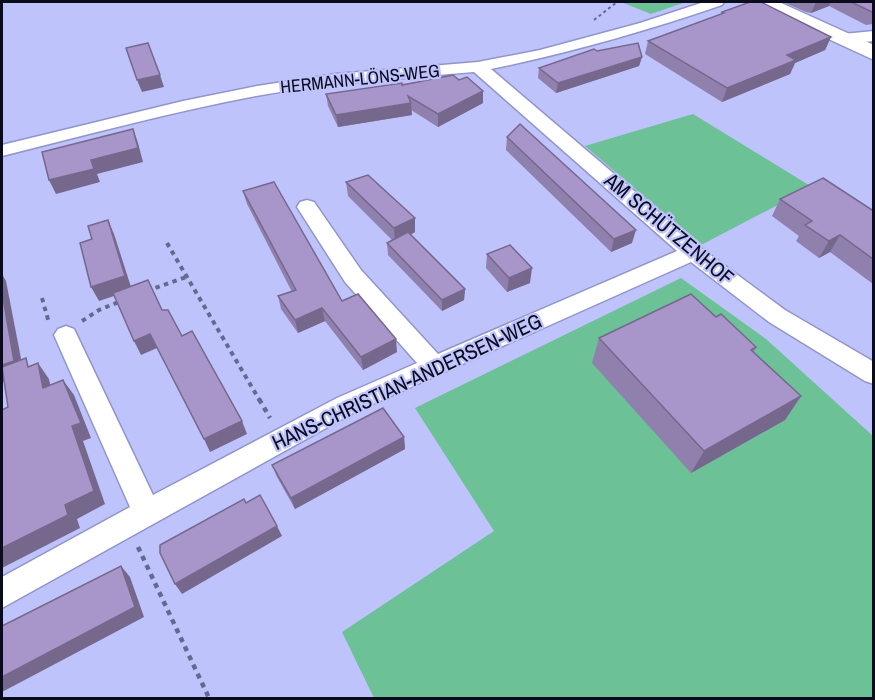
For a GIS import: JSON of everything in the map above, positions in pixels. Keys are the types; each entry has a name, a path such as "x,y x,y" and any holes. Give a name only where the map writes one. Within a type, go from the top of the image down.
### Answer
{"street":[{"name":"HERMANN-LÖNS-WEG","path":"2,150 183,106 257,91 336,79 478,67 542,54 645,26 717,2"},
{"path":"764,2 873,54"},
{"path":"843,39 873,36"},
{"name":"AM SCHÜTZENHOF","path":"478,67 693,253 777,316 873,374"},
{"path":"308,207 353,276 434,366"},
{"name":"HANS-CHRISTIAN-ANDERSEN-WEG","path":"2,593 346,405 693,253"},
{"path":"66,335 147,513"}],"path":[{"path":"167,243 282,438"},
{"path":"139,294 186,277"},
{"path":"92,314 129,298"},
{"path":"136,542 209,699"}],"green space":[{"path":"621,2 686,2 651,14"},
{"path":"693,114 812,187 701,245 585,146"},
{"path":"681,278 766,339 873,436 873,698 374,698 342,632 494,531 415,408"}],"building":[{"path":"750,2 761,2 831,37 787,55 796,60 727,88 648,41 724,13 722,12"},
{"path":"851,2 873,2 873,12 872,12"},
{"path":"148,43 160,75 137,80 126,48"},
{"path":"638,43 642,57 558,83 539,68 594,49 597,51"},
{"path":"453,75 459,80 467,77 483,91 438,114 408,96 411,103 336,115 326,94 402,83 402,85"},
{"path":"520,124 636,230 614,239 507,137"},
{"path":"133,129 138,148 91,160 94,169 49,180 42,152"},
{"path":"368,175 415,218 394,228 346,182"},
{"path":"823,178 873,209 873,259 840,235 829,241 805,225 812,221 780,199"},
{"path":"274,182 342,301 358,294 396,339 361,357 322,308 295,320 278,296 296,290 243,191"},
{"path":"108,220 125,276 91,287 80,243 92,239 88,226"},
{"path":"408,232 465,289 442,300 387,243"},
{"path":"510,245 532,268 509,278 487,254"},
{"path":"148,280 162,310 168,310 182,336 192,331 242,421 204,439 150,334 134,341 113,293"},
{"path":"2,292 14,361 2,365"},
{"path":"691,294 716,317 721,314 756,347 751,350 801,396 704,451 599,338"},
{"path":"26,358 28,367 38,363 43,388 63,380 81,423 72,426 94,491 65,505 68,515 2,548 2,410 8,407 2,367"},
{"path":"383,408 404,437 291,498 272,465"},
{"path":"260,495 277,526 175,584 160,553 160,545 244,499 246,503"},
{"path":"121,566 135,607 2,677 2,626"}]}
